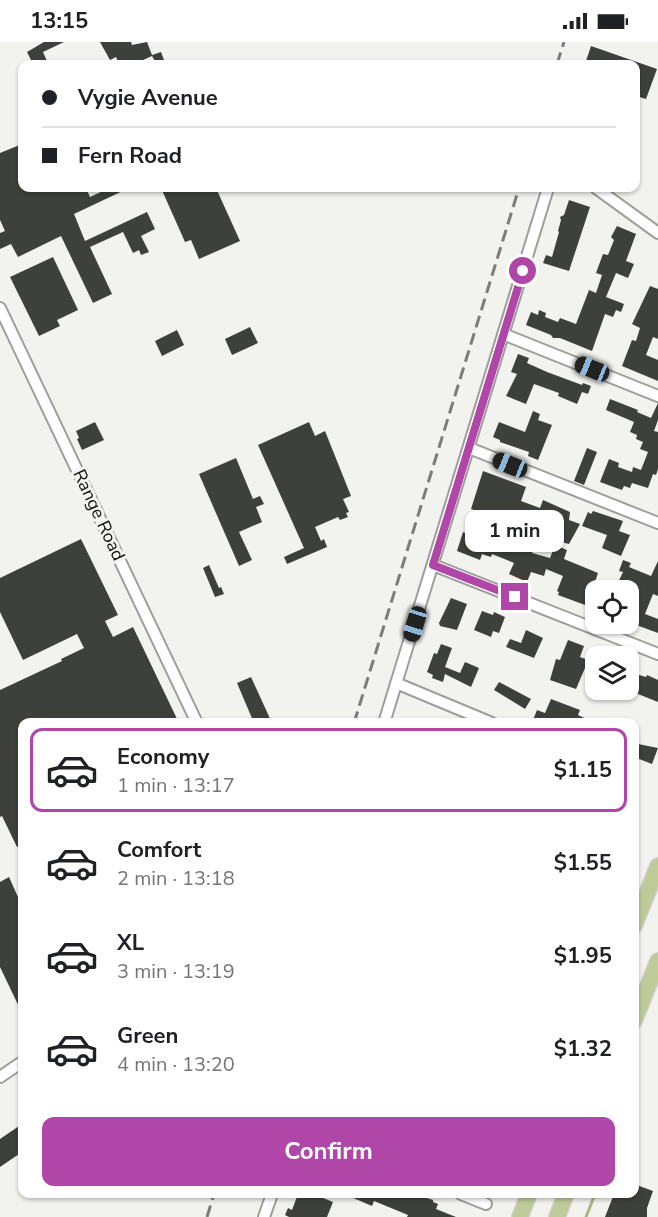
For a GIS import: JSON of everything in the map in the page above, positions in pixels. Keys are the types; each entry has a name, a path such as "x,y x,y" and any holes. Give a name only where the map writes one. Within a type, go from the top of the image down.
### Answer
{"main road":[{"path":"639,914 658,866"},
{"path":"639,1010 658,961"},
{"path":"520,1217 527,1198"},
{"path":"557,1217 564,1198"}],"street":[{"path":"386,718 547,192"},
{"path":"602,192 658,233"},
{"name":"Range Road","path":"0,308 195,718"},
{"path":"503,334 658,396"},
{"path":"469,448 658,523"},
{"path":"433,565 658,654"},
{"path":"396,683 479,718"},
{"path":"0,1077 18,1065"},
{"path":"264,1217 271,1198"},
{"path":"471,1198 486,1204"}],"building":[{"path":"44,42 64,42 43,52 47,60 31,60 27,52"},
{"path":"100,42 131,42 132,45 147,42 152,55 161,52 164,60 154,60 152,56 143,60 117,60 116,57 110,60"},
{"path":"591,46 631,60 586,60"},
{"path":"640,63 657,69 646,99 640,97"},
{"path":"18,146 18,192 88,192 90,197 101,192 121,192 74,214 85,241 147,212 155,229 141,236 149,252 141,255 139,250 133,253 123,232 90,247 112,294 93,303 61,236 18,257 11,244 0,249 0,233 5,231 0,220 0,153"},
{"path":"163,192 218,192 240,241 199,259 191,240 185,242"},
{"path":"569,200 590,207 569,271 543,263 546,255 552,257 559,232 560,217 564,215"},
{"path":"617,226 636,234 626,261 634,264 628,278 616,273 606,297 624,304 621,312 616,310 613,317 605,314 592,351 560,338 553,338 551,335 526,325 531,312 538,315 539,310 546,313 545,317 558,322 560,318 576,324 589,290 596,293 602,275 596,273 603,254 608,255 614,240 611,237"},
{"path":"53,257 78,310 57,320 60,326 39,336 10,277"},
{"path":"650,286 658,289 658,339 653,337 646,355 658,360 658,381 622,366 632,340 636,341 640,328 632,324"},
{"path":"250,327 258,343 232,355 225,339"},
{"path":"177,330 184,345 162,356 155,341"},
{"path":"518,354 529,358 527,363 547,372 591,386 588,394 582,392 577,404 558,396 559,393 534,384 526,404 506,396 517,374 511,372"},
{"path":"610,399 651,418 658,403 658,420 654,431 658,432 658,469 656,475 653,474 648,488 632,483 630,488 624,486 622,490 600,482 609,459 619,463 618,467 632,472 633,467 641,470 648,452 640,449 643,442 636,439 637,435 630,432 634,422 606,410"},
{"path":"533,411 540,414 538,420 552,425 538,460 528,456 529,452 500,442 493,437 499,422 525,432"},
{"path":"95,422 104,440 82,450 76,431"},
{"path":"309,422 315,436 325,431 351,496 343,499 349,512 346,513 348,517 340,520 338,517 315,527 321,541 324,539 327,547 287,564 284,557 304,548 258,445"},
{"path":"587,448 597,452 584,485 574,481"},
{"path":"236,458 253,499 260,496 264,504 256,507 262,522 239,532 252,560 239,566 199,474"},
{"path":"483,471 526,487 521,501 540,508 543,500 570,512 569,520 580,524 569,544 557,541 555,537 539,530 532,553 550,558 555,545 567,550 564,559 598,573 596,580 585,580 585,605 558,595 557,591 563,576 546,569 544,576 531,572 527,582 509,574 514,563 492,554 491,557 482,554 480,560 457,551 463,532 470,535 468,540 490,549 494,539 501,542 502,539 516,545 524,525 492,512 491,516 471,509"},
{"path":"593,511 623,521 619,531 630,535 621,556 602,548 607,535 582,526 588,512 591,514"},
{"path":"81,539 118,615 105,621 113,637 133,627 177,718 18,718 17,847 2,816 0,817 0,690 84,648 77,634 23,660 0,612 0,578"},
{"path":"623,560 631,563 629,567 651,576 658,561 658,596 653,594 645,614 658,619 658,633 639,626 639,580 619,580 623,572 619,571"},
{"path":"209,565 224,594 215,597 203,568"},
{"path":"451,598 467,604 457,630 440,626 439,623"},
{"path":"482,611 493,615 494,612 505,617 499,633 493,631 491,637 474,630"},
{"path":"526,630 543,638 534,658 506,647 510,639 521,643"},
{"path":"568,640 584,646 580,657 585,659 585,668 576,689 550,680 556,659 560,660"},
{"path":"441,644 452,648 445,667 460,673 465,662 479,668 471,687 445,674 443,682 432,678 433,675 427,672 434,653 437,654"},
{"path":"639,675 646,677 647,675 658,680 658,702 639,694"},
{"path":"251,677 270,718 252,718 237,683"},
{"path":"499,682 531,699 525,709 494,690"},
{"path":"551,699 580,710 578,715 584,718 534,718 537,710 545,713"},
{"path":"639,744 658,748 652,764 639,759"},
{"path":"9,877 18,897 18,1005 0,967 0,882"},
{"path":"18,1127 18,1155 0,1167 0,1139"},
{"path":"639,1186 653,1191 647,1208 647,1217 605,1217 612,1198 639,1198"},
{"path":"296,1198 323,1198 333,1202 327,1217 289,1217 285,1215 288,1208 292,1210"},
{"path":"353,1198 427,1198 438,1204 436,1209 456,1217 407,1217 408,1215 374,1201 372,1206"}],"waterway":[{"path":"586,1217 593,1198"}],"railway":[{"path":"558,60 564,42"},
{"path":"356,718 518,192"},
{"path":"207,1217 213,1198"}],"route":[{"path":"515,597 433,565 523,271"}]}
